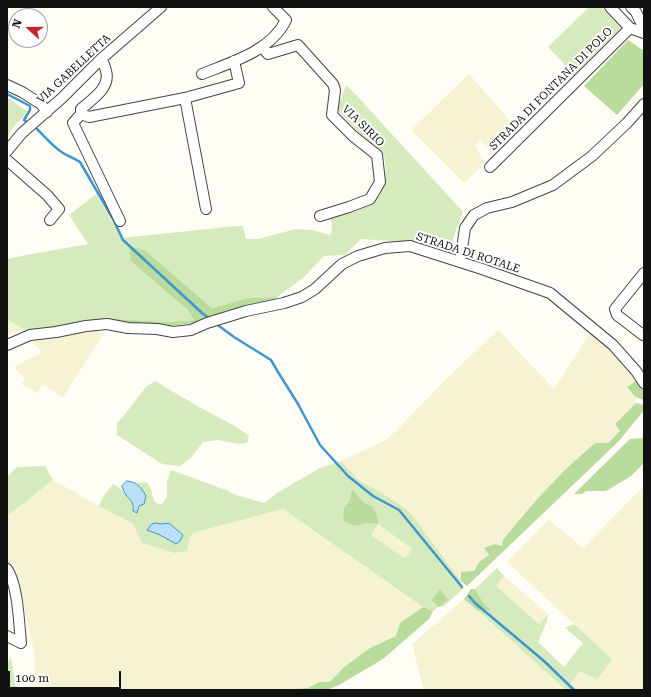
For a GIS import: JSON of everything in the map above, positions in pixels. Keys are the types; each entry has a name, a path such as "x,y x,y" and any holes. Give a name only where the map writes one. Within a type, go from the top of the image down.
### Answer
{"street":[{"name":"VIA GABELLETTA","path":"7,151 22,133 71,90 101,59 160,7"},
{"path":"202,74 234,61 262,47 276,36 286,20 273,7"},
{"name":"STRADA DI FONTANA DI POLO","path":"610,7 630,28 644,32"},
{"path":"631,7 636,12 644,29"},
{"name":"STRADA DI FONTANA DI POLO","path":"490,167 630,28"},
{"name":"VIA SIRIO","path":"262,47 268,54 298,45 333,84 335,90 332,115 377,155 380,182 370,199 320,216"},
{"path":"101,59 104,63 107,74 105,86 80,109 81,114 73,123 120,221"},
{"path":"81,114 89,117 185,98 239,83 234,61"},
{"path":"7,85 22,92 41,104 47,112"},
{"path":"185,98 206,209"},
{"path":"460,262 465,228 474,215 487,208 512,202 553,185 592,156 627,123 644,104"},
{"path":"7,160 47,194 58,209 50,220"},
{"name":"STRADA DI ROTALE","path":"7,345 30,335 107,324 128,328 157,329 173,332 191,330 207,323 246,311 284,303 302,297 315,289 342,264 358,256 384,248 410,246 550,293 613,345 636,371 644,383"},
{"path":"643,336 617,315 615,309 644,273"},
{"path":"7,569 15,591 21,643 7,636"}],"shaded area":[{"path":"469,74 518,130 493,154 480,140 475,146 485,163 464,183 411,130"},
{"path":"7,319 25,330 7,335"},
{"path":"95,330 104,334 63,397 43,385 37,393 21,384 25,379 14,367 42,352 27,338"},
{"path":"498,330 554,389 591,332 638,379 627,387 635,397 636,403 615,424 620,431 502,546 484,548 489,555 479,562 474,571 461,572 461,581 423,530 370,487 359,480 341,461 384,441 396,431 445,380"},
{"path":"53,480 133,525 142,543 190,536 196,532 283,509 423,607 400,623 396,636 370,648 344,667 330,682 319,682 308,688 292,690 35,690 35,656 16,570 7,563 7,516"},
{"path":"644,486 644,690 579,690 570,684 580,671 612,659 507,562 549,520 583,548"},
{"path":"378,524 412,549 405,560 370,535"},
{"path":"504,576 548,614 539,624 495,586"},
{"path":"464,599 566,690 424,690 412,644"}],"green space":[{"path":"589,7 601,7 621,28 574,74 548,47"},
{"path":"628,40 644,50 644,84 617,115 584,86"},
{"path":"346,85 463,212 453,239 452,253 403,242 361,239 345,255 324,256 303,278 277,297 248,298 212,308 146,251 194,320 168,322 100,318 61,327 25,330 7,319 7,259 88,244 69,215 96,194 122,238 236,226 243,226 246,239 258,239 296,229 312,230 330,235 332,229 331,218 360,209 374,201 384,186 386,170 384,155 362,136 337,109"},
{"path":"7,97 28,112 15,125 7,137"},
{"path":"129,246 146,251 212,308 248,298 277,297 275,311 233,312 212,316 196,323 159,327 89,323 88,320 100,318 168,322 194,320 187,309 131,261"},
{"path":"638,379 644,392 644,400 635,397 627,387"},
{"path":"155,381 235,426 249,436 247,443 239,444 218,440 203,442 190,459 180,466 162,464 117,435 117,423 146,387"},
{"path":"636,403 644,405 644,410 619,441 467,586 461,581 461,572 474,571 479,562 489,555 484,548 495,544 502,546 503,540 516,524 566,469 595,443 608,443 620,431 615,424"},
{"path":"644,438 644,463 631,476 606,491 586,491 582,494 574,494 630,439"},
{"path":"341,461 359,480 408,510 461,581 462,587 464,588 443,607 438,607 433,611 423,607 283,509 196,532 190,536 187,551 175,553 142,543 133,524 99,506 103,497 113,484 121,489 131,502 142,501 135,489 138,483 147,482 151,489 154,501 161,505 167,497 167,481 171,470 236,495 264,503 277,493 320,468","holes":["352,490 363,502 372,506 367,523 355,526 344,508 350,500","378,524 412,549 405,559 371,535"]},
{"path":"45,466 53,480 7,516 7,477 17,467"},
{"path":"352,489 363,502 372,506 377,515 378,524 367,523 355,526 343,521 344,508 350,500"},
{"path":"497,568 504,576 496,586 539,624 548,614 547,621 538,642 564,667 583,643 565,628 574,624 612,659 597,680 580,671 570,684 579,690 566,690 478,611 491,610 483,602 475,589"},
{"path":"440,589 448,600 438,607 432,600"},
{"path":"471,589 475,589 483,602 491,610 478,611 464,599"},
{"path":"423,607 433,611 429,619 383,659 339,685 327,690 292,690 308,688 319,682 330,682 344,667 370,648 396,636 400,623"},
{"path":"11,657 16,690 7,690 7,664"}],"water":[{"path":"127,481 133,482 146,496 144,504 139,506 137,513 133,511 133,504 122,486"},
{"path":"155,523 169,523 183,535 180,541 176,544 147,530"}],"waterway":[{"path":"7,94 30,106 30,110 24,120 28,123"},
{"path":"37,129 59,151 80,162 113,219 123,240 210,319"},
{"path":"215,323 234,337 271,360 298,404 320,445 348,476 373,496 399,510 462,587"},
{"path":"469,596 475,603 544,661 574,690"}]}
